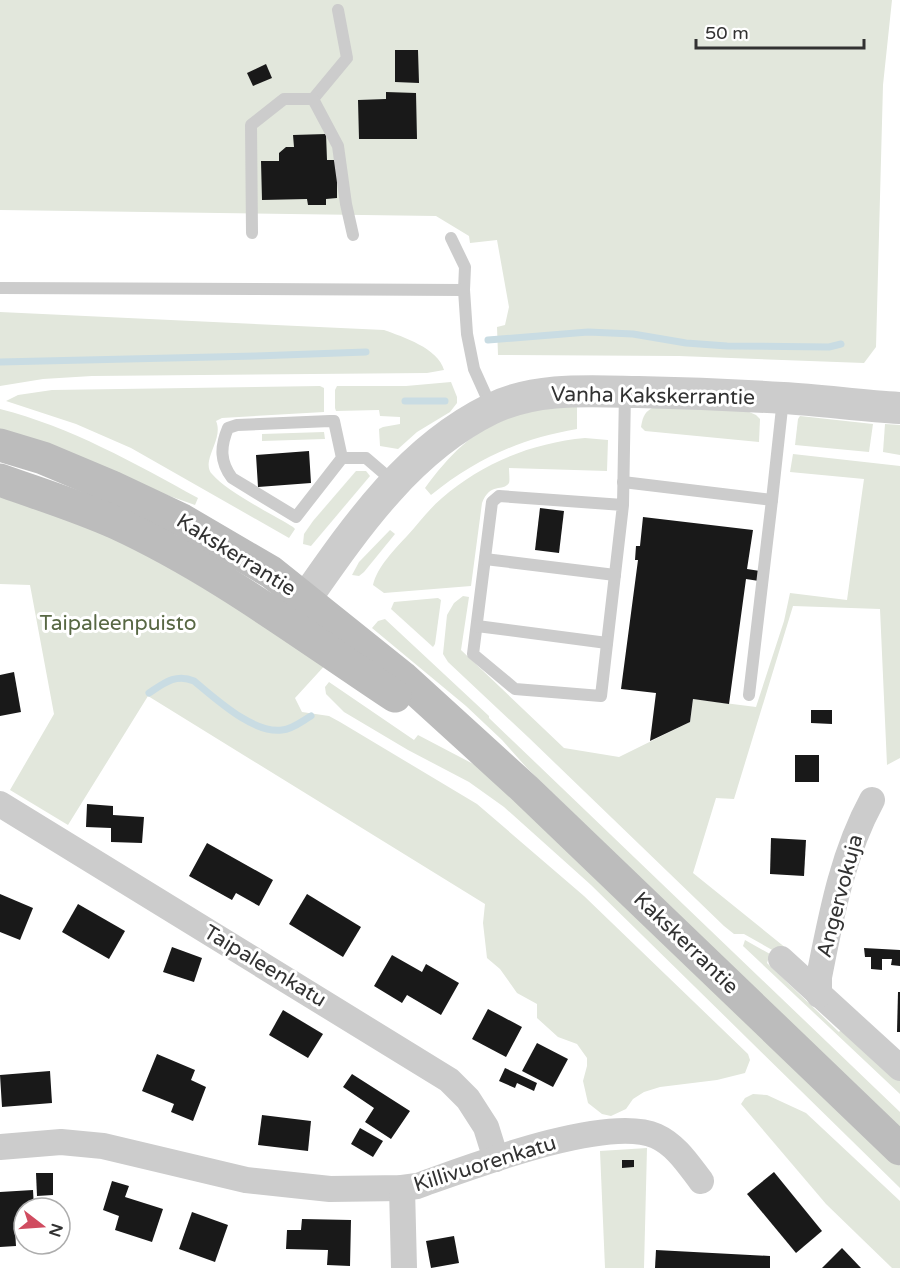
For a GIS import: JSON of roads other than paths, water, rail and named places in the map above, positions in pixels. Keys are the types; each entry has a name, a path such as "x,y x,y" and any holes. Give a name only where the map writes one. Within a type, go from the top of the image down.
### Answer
{"main road":[{"name":"Kakskerrantie","path":"0,445 52,462 112,487 182,520 271,572 297,612 394,695 469,740 533,797 900,1149"},
{"name":"Kakskerrantie","path":"0,480 115,523 218,578 297,612"}],"street":[{"name":"Vanha Kakskerrantie","path":"297,612 335,557 395,483 434,446 457,429 492,409 519,399 585,391 783,398 900,408"},
{"name":"Angervokuja","path":"819,995 819,977 823,956 843,870 851,845 872,800"},
{"name":"Taipaleenkatu","path":"0,804 449,1080 468,1100 486,1127 496,1159"},
{"path":"780,959 900,1068"},
{"name":"Killivuorenkatu","path":"0,1147 62,1142 103,1146 246,1180 330,1189 402,1188 417,1186 496,1159 589,1134 623,1129 656,1136 678,1152 701,1181"},
{"path":"402,1188 404,1268"}],"lane":[{"path":"252,233 251,124 284,99 313,99 348,58 338,10"},
{"path":"313,99 338,146 353,236"},
{"path":"451,238 465,267 467,334 474,369 492,409"},
{"path":"0,288 464,290"},
{"path":"623,505 499,496 492,502 473,654 515,689 600,696 623,505 625,392"},
{"path":"749,695 783,398"},
{"path":"330,421 334,421 342,458 296,517 232,478 224,468 221,458 223,438 228,429 237,425 330,421"},
{"path":"342,458 366,458 395,483"},
{"path":"623,482 772,500"},
{"path":"485,559 615,575"},
{"path":"477,627 607,643"}],"waterway":[{"path":"488,340 588,332 633,334 686,343 727,346 829,347 841,344"},
{"path":"0,362 366,352"},
{"path":"405,401 445,401"},
{"path":"149,693 170,680 188,679 194,681 247,721 271,730 286,729 311,716"}],"park label":[{"name":"Taipaleenpuisto","path":"118,623"}]}
